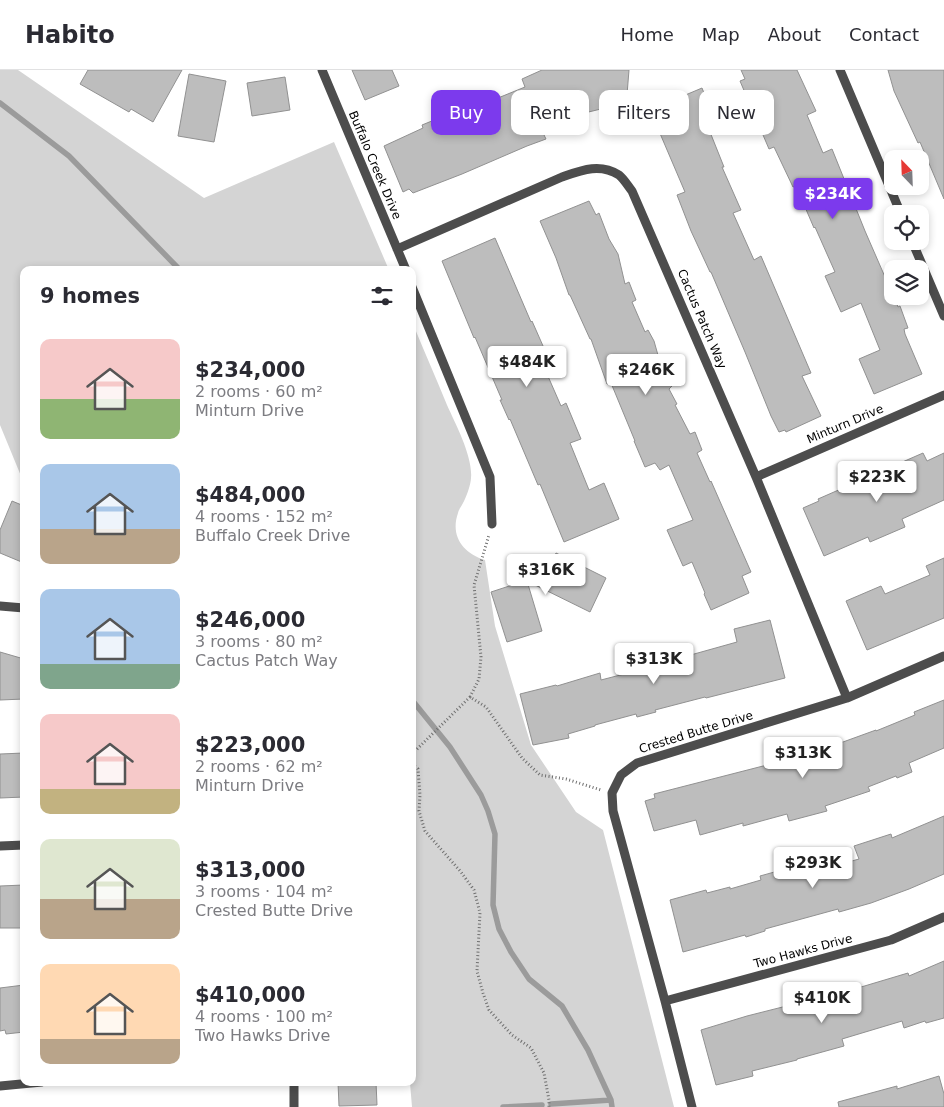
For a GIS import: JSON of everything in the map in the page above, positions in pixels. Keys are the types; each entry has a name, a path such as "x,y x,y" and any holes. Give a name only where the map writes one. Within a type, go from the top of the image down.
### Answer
{"street":[{"name":"Buffalo Creek Drive","path":"322,70 404,266"},
{"path":"840,70 897,205"},
{"name":"Cactus Patch Way","path":"397,249 562,177 584,170 603,168 620,176 632,191 756,477 847,698"},
{"path":"916,250 944,316"},
{"path":"416,297 490,477 492,524"},
{"name":"Minturn Drive","path":"756,477 944,395"},
{"path":"0,606 20,608"},
{"name":"Crested Butte Drive","path":"612,793 621,775 637,762 847,698 944,656"},
{"path":"612,793 613,811 692,1107"},
{"path":"0,846 20,845"},
{"name":"Two Hawks Drive","path":"665,1001 891,940 944,917"},
{"path":"0,1086 20,1084"},
{"path":"294,1086 294,1107"}],"path":[{"path":"416,750 470,697 479,679 481,657 474,585 492,524"},
{"path":"470,697 486,707 522,758 540,775 612,793"},
{"path":"416,767 418,769 420,795 419,811 425,831 474,890 480,913 477,971 482,993 489,1010 512,1035 531,1048 544,1073 549,1107"}],"shaded area":[{"path":"0,70 18,70 204,198 334,142 387,266 20,266 20,474 0,425"},
{"path":"416,331 463,441 471,470 471,481 456,521 457,536 470,553 485,560 495,626 531,745 576,812 603,830 674,1107 412,1107 410,1086 416,1086"}],"building":[{"path":"88,70 182,70 153,122 131,109 129,112 80,84"},
{"path":"352,70 392,70 399,86 365,100"},
{"path":"542,70 629,70 627,90 599,90 599,109 589,112 589,90 518,90 525,87 522,79"},
{"path":"741,70 797,70 816,111 807,115 823,153 832,149 884,275 884,305 900,306 908,328 904,329 905,334 922,374 874,394 859,359 880,350 861,303 841,312 825,276 835,272 796,186 793,187 774,147 769,149 763,135 774,135 774,90 744,90 740,81 745,79"},
{"path":"888,70 944,70 944,199 929,163 929,150 923,150 920,142 918,143 894,91"},
{"path":"189,74 226,81 214,142 178,136"},
{"path":"285,77 290,110 252,116 247,83"},
{"path":"702,88 703,90 699,90 699,135 711,135 724,167 722,167 741,210 733,213 754,260 761,256 811,373 802,376 821,416 786,432 785,430 779,432 771,416 677,195 685,192 661,135 689,135 689,94"},
{"path":"511,93 511,135 544,135 546,139 413,193 409,189 403,192 384,146 423,128 422,125 431,121 431,135 501,135 501,97"},
{"path":"589,201 596,215 599,213 609,239 618,254 625,284 629,282 636,300 632,302 645,332 648,330 654,341 663,373 667,371 673,385 669,389 677,404 675,405 690,434 695,432 702,450 697,453 751,572 742,576 749,593 711,610 692,562 683,566 667,530 693,520 669,465 660,470 655,463 645,467 611,383 607,384 591,339 569,295 540,221"},
{"path":"495,238 547,355 540,358 561,406 566,403 581,439 570,443 589,490 604,483 619,519 564,542 540,484 538,485 500,400 502,400 442,261"},
{"path":"923,453 927,461 944,453 944,500 902,519 905,527 870,542 868,537 824,556 803,508 819,501 818,499"},
{"path":"12,501 20,504 20,561 0,553 0,530"},
{"path":"556,553 606,578 590,612 527,581 542,631 507,642 491,592 546,574"},
{"path":"944,558 944,618 867,650 846,601 881,586 885,594 930,575 926,566"},
{"path":"770,620 785,678 655,710 656,712 637,717 636,714 568,734 569,738 533,745 520,694 557,686 600,673 601,680 651,667 648,658 685,648 687,656 737,642 734,629"},
{"path":"0,652 20,658 20,699 0,700"},
{"path":"944,700 944,748 909,763 912,772 868,787 870,791 825,806 827,811 789,821 787,814 743,826 743,823 700,835 696,820 654,831 645,801 655,798 654,794 810,754 876,731 915,715 914,712"},
{"path":"20,753 20,797 0,798 0,754"},
{"path":"944,816 944,874 871,903 839,912 838,909 765,929 765,931 746,937 745,935 683,952 670,900 706,890 707,893 730,887 730,889 761,880 760,876 796,866 799,876 859,859 854,846 891,834 892,838"},
{"path":"20,885 20,928 0,928 0,886"},
{"path":"944,961 944,1018 926,1023 925,1021 904,1028 902,1021 842,1039 844,1046 752,1071 753,1076 716,1085 701,1030 747,1016 831,996 908,973 909,976"},
{"path":"20,986 20,1032 6,1034 5,1030 0,1031 0,988"},
{"path":"939,1076 944,1094 944,1107 839,1107 838,1102 897,1086 897,1089"},
{"path":"338,1086 376,1086 377,1105 339,1106"}],"waterway":[{"path":"0,103 69,156 176,266"},
{"path":"416,705 450,747 481,795 488,811 495,834 493,905 499,929 511,952 529,979 562,1006 588,1050 611,1100 612,1107"},
{"path":"551,1104 611,1100"},
{"path":"503,1107 542,1105"}]}
